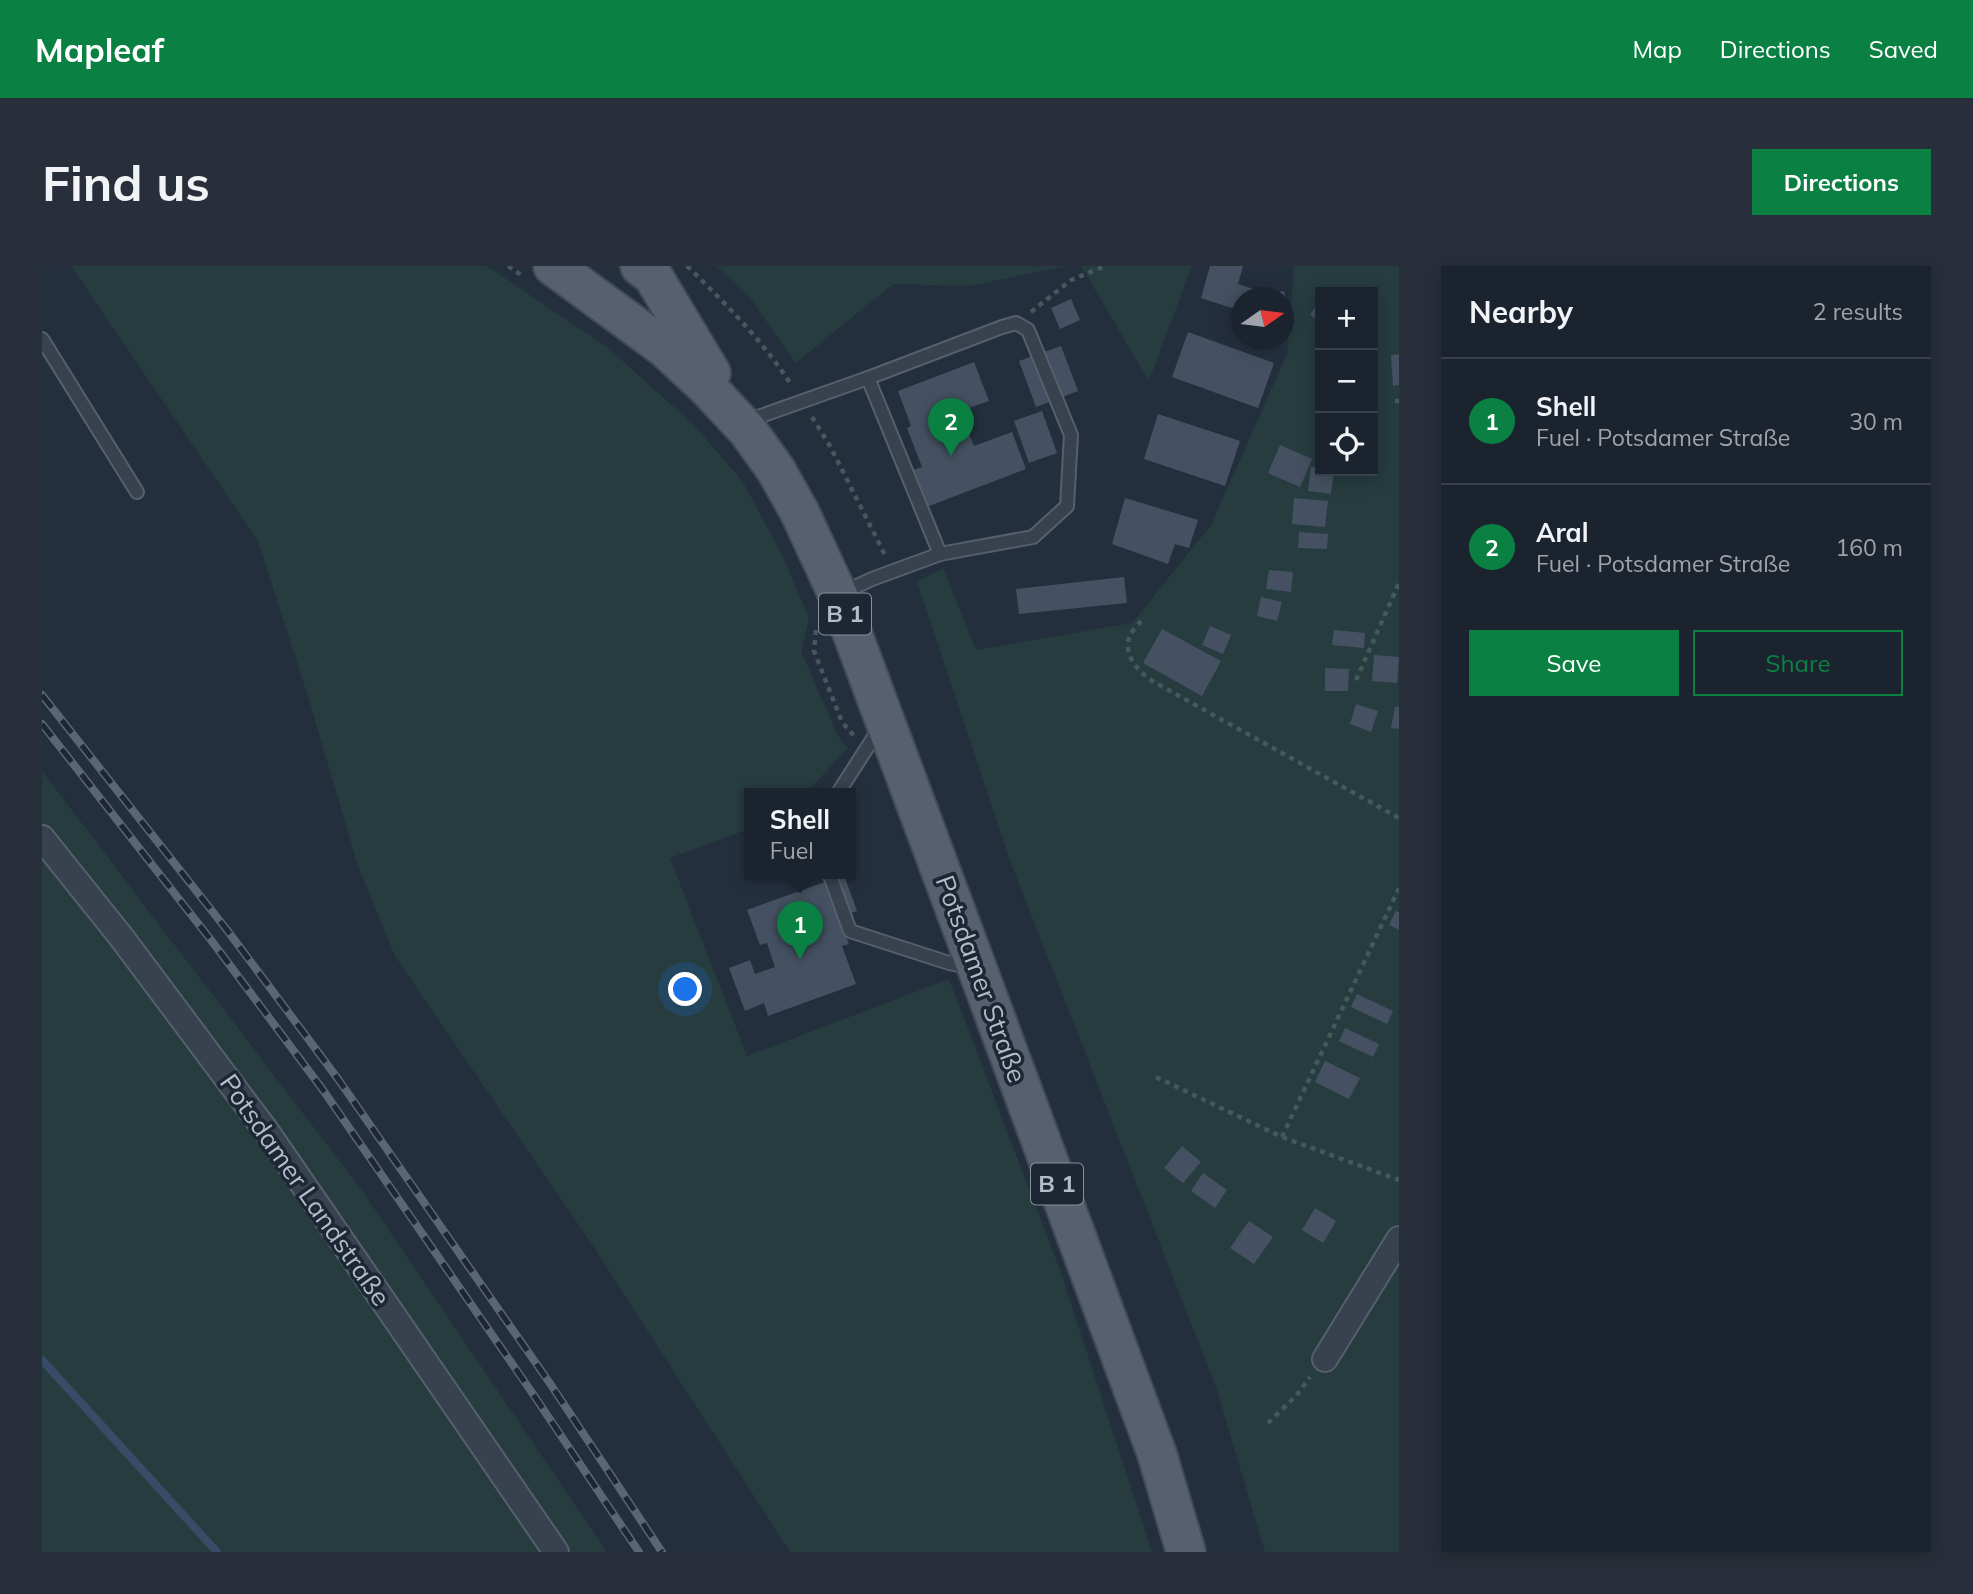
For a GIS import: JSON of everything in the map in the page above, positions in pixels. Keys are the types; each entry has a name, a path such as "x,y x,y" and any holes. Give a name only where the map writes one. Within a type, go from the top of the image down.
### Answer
{"main road":[{"name":"Potsdamer Straße","path":"553,266 665,348 741,423"},
{"name":"Potsdamer Straße","path":"640,266 653,276 741,423 776,470 838,595 875,734 977,968 1157,1454 1186,1552"}],"street":[{"name":"Potsdamer Landstraße","path":"42,838 122,938 267,1132 556,1552"},
{"path":"1325,1359 1399,1239"}],"lane":[{"path":"741,423 1016,323 1028,330 1070,435 1066,506 1033,537 940,554 838,595"},
{"path":"42,338 137,492"},
{"path":"868,378 940,554"},
{"path":"841,788 875,734"},
{"path":"831,879 850,931 949,963 977,968"}],"path":[{"path":"1016,323 1072,280 1105,266"},
{"path":"1356,680 1399,583"},
{"path":"1141,621 1130,635 1129,654 1137,670 1166,689 1399,818"},
{"path":"816,627 814,651 842,722 875,734"},
{"path":"1282,1137 1399,888"},
{"path":"1156,1077 1282,1137 1399,1180"},
{"path":"1268,1423 1296,1396"}],"green space":[{"path":"71,266 487,266 607,347 694,425 743,482 783,557 809,618 801,651 838,736 848,748 811,788 744,788 744,831 670,858 747,1056 949,979 1060,1270 1152,1552 790,1552 591,1243 395,956 358,866 258,541"},
{"path":"716,266 1067,266 968,286 893,284 796,363 748,295"},
{"path":"1081,266 1192,266 1149,381"},
{"path":"1294,266 1399,266 1399,1552 1265,1552 1216,1387 1011,863 917,582 943,568 976,650 1132,623 1211,525 1287,350 1294,350"},
{"path":"42,771 363,1192 607,1552 42,1552"}],"building":[{"path":"1210,266 1243,266 1238,284 1248,287 1231,287 1231,308 1201,298"},
{"path":"1071,299 1080,320 1060,329 1051,308"},
{"path":"1188,332 1231,348 1231,350 1274,363 1258,408 1172,377"},
{"path":"1061,346 1078,391 1036,407 1019,361"},
{"path":"1399,354 1399,385 1393,386 1391,355"},
{"path":"974,362 989,401 960,411 974,446 1012,432 1026,469 924,508 910,471 922,467 907,428 911,426 898,391"},
{"path":"1042,411 1057,453 1029,463 1014,421"},
{"path":"1158,414 1240,441 1225,486 1144,459"},
{"path":"1280,445 1312,459 1300,487 1268,473"},
{"path":"1311,467 1315,467 1315,476 1333,476 1331,494 1308,491"},
{"path":"1125,498 1198,520 1189,548 1175,544 1168,564 1112,544"},
{"path":"1294,498 1328,501 1325,527 1292,524"},
{"path":"1299,532 1328,534 1327,549 1298,548"},
{"path":"1269,570 1293,572 1291,592 1266,589"},
{"path":"1124,577 1127,603 1019,614 1016,589"},
{"path":"1261,597 1282,602 1277,621 1257,616"},
{"path":"1210,626 1231,635 1223,654 1202,645"},
{"path":"1162,629 1221,661 1202,696 1143,663"},
{"path":"1334,630 1365,633 1364,648 1332,645"},
{"path":"1374,655 1399,657 1397,683 1372,681"},
{"path":"1325,668 1349,669 1348,691 1325,691"},
{"path":"1356,704 1378,711 1371,732 1350,724"},
{"path":"1395,707 1399,707 1399,729 1391,728"},
{"path":"833,879 845,879 857,911 839,917 849,944 842,946 856,984 768,1016 764,1003 745,1011 729,968 750,960 755,974 775,967 767,943 760,945 747,910"},
{"path":"1396,911 1399,912 1399,930 1389,925"},
{"path":"1357,994 1393,1011 1387,1024 1351,1007"},
{"path":"1345,1028 1379,1044 1373,1057 1339,1041"},
{"path":"1325,1061 1360,1078 1349,1099 1315,1082"},
{"path":"1182,1146 1201,1162 1183,1183 1164,1168"},
{"path":"1203,1173 1227,1190 1215,1208 1191,1191"},
{"path":"1315,1208 1336,1221 1323,1243 1302,1230"},
{"path":"1249,1221 1273,1237 1254,1264 1230,1248"}],"waterway":[{"path":"42,1360 217,1552"}],"railway":[{"path":"42,695 227,930 338,1079 549,1382 662,1552"},
{"path":"42,724 211,940 323,1090 639,1552"}],"place":[{"name":"Aral","path":"951,456"},
{"name":"Shell","path":"800,959"}]}
